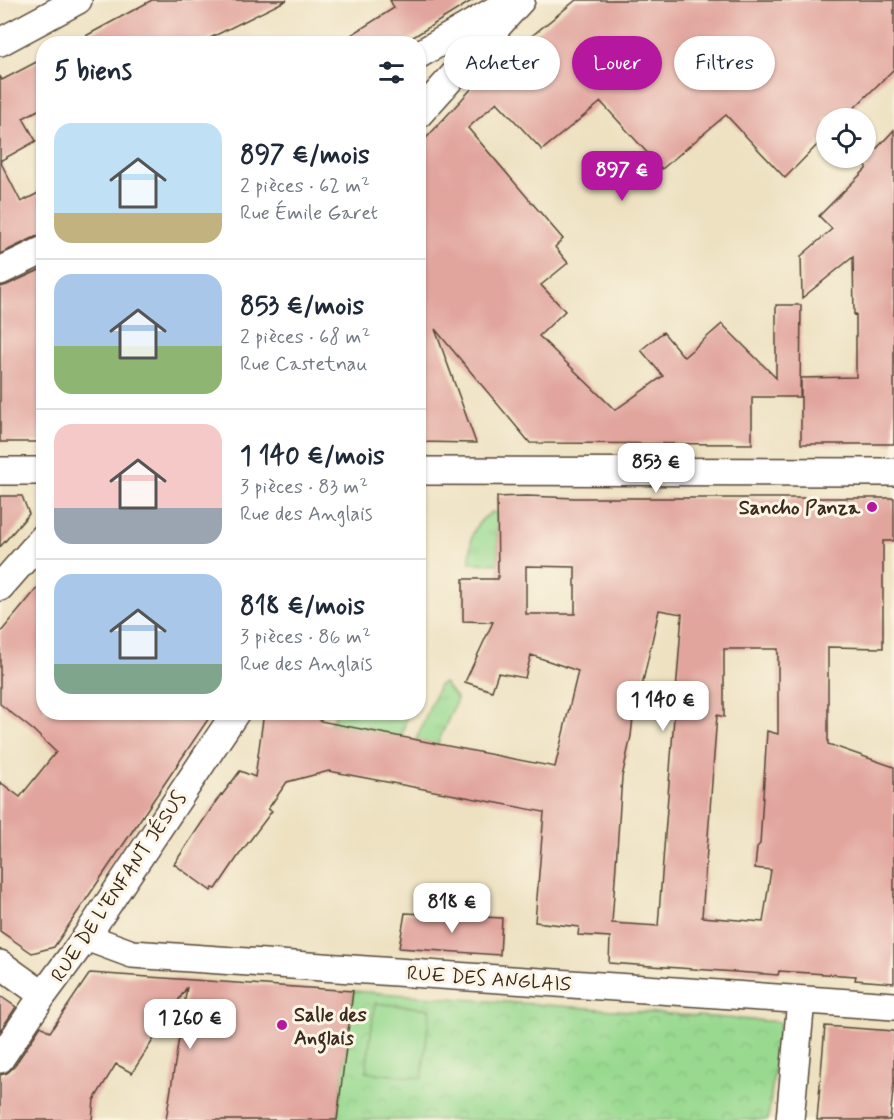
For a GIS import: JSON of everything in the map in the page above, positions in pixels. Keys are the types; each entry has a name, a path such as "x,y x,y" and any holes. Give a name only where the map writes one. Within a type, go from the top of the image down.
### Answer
{"street":[{"path":"0,42 78,0"},
{"path":"426,50 513,0"},
{"path":"426,106 521,0"},
{"path":"0,271 36,254"},
{"path":"0,471 36,471"},
{"path":"426,471 894,472"},
{"path":"0,587 36,546"},
{"name":"RUE DE L'ENFANT JÉSUS","path":"0,1059 86,937 231,720"},
{"name":"RUE DES ANGLAIS","path":"86,937 132,954 894,1006"},
{"path":"0,964 43,995"},
{"path":"790,1120 801,1000"}],"green space":[{"path":"492,512 497,513 498,564 470,563 475,528 484,517"},
{"path":"444,683 457,699 437,745 416,740 439,685"},
{"path":"332,720 406,720 402,738 330,723"},
{"path":"353,991 780,1022 768,1120 337,1120"},
{"path":"375,1003 430,1009 422,1078 366,1072"}],"building":[{"path":"152,0 287,0 214,36 86,36"},
{"path":"390,0 473,0 415,36 350,36 394,8"},
{"path":"576,0 894,0 894,69 854,108 816,108 816,146 785,178 726,115 662,169 601,102 542,150 497,102 468,128 563,239 555,247 568,263 541,285 565,311 539,336 615,410 663,376 641,350 663,332 684,357 722,324 776,378 776,305 801,305 800,397 752,397 752,444 530,443 435,329 476,443 426,442 426,138 470,90 560,90 560,36 532,36"},
{"path":"36,62 36,111 23,118 36,141 0,161 0,76 2,80"},
{"path":"894,130 894,444 801,444 801,378 856,377 856,314 854,315 853,257 802,298 801,256 832,229 819,216 866,168 876,168 876,149"},
{"path":"0,161 21,202 36,194 36,236 0,254"},
{"path":"36,272 36,442 0,442 0,287"},
{"path":"0,496 22,496 29,514 0,547"},
{"path":"497,497 894,498 894,541 883,541 883,648 828,647 828,744 894,767 894,983 855,980 856,976 779,971 778,975 609,963 610,937 578,935 579,927 535,922 544,812 329,771 287,782 268,809 272,811 216,889 213,888 211,891 174,864 221,794 240,771 255,777 263,720 320,720 555,767 578,671 531,655 525,678 498,673 492,691 465,682 493,622 463,621 463,579 498,579","holes":["526,566 575,567 575,614 526,614","659,610 682,614 658,926 612,923 622,777 631,736 634,708 637,708","724,649 778,649 778,734 767,731 760,844 757,847 755,868 771,870 763,922 702,917 717,715 724,717"]},
{"path":"36,590 36,720 208,720 54,947 32,953 0,931 0,782 20,797 56,752 0,704 0,633"},
{"path":"405,913 502,918 500,955 399,948"},
{"path":"90,973 353,991 337,1120 166,1120 187,987 132,1073 116,1064 94,1100 92,1120 0,1120 0,1075 13,1068 41,1026 50,1032"},
{"path":"0,996 16,1007 0,1031"},
{"path":"825,1026 894,1031 894,1081 890,1120 817,1120"}],"place":[{"name":"Sancho Panza","path":"872,507"},
{"name":"Salle des Anglais","path":"282,1025"}]}
